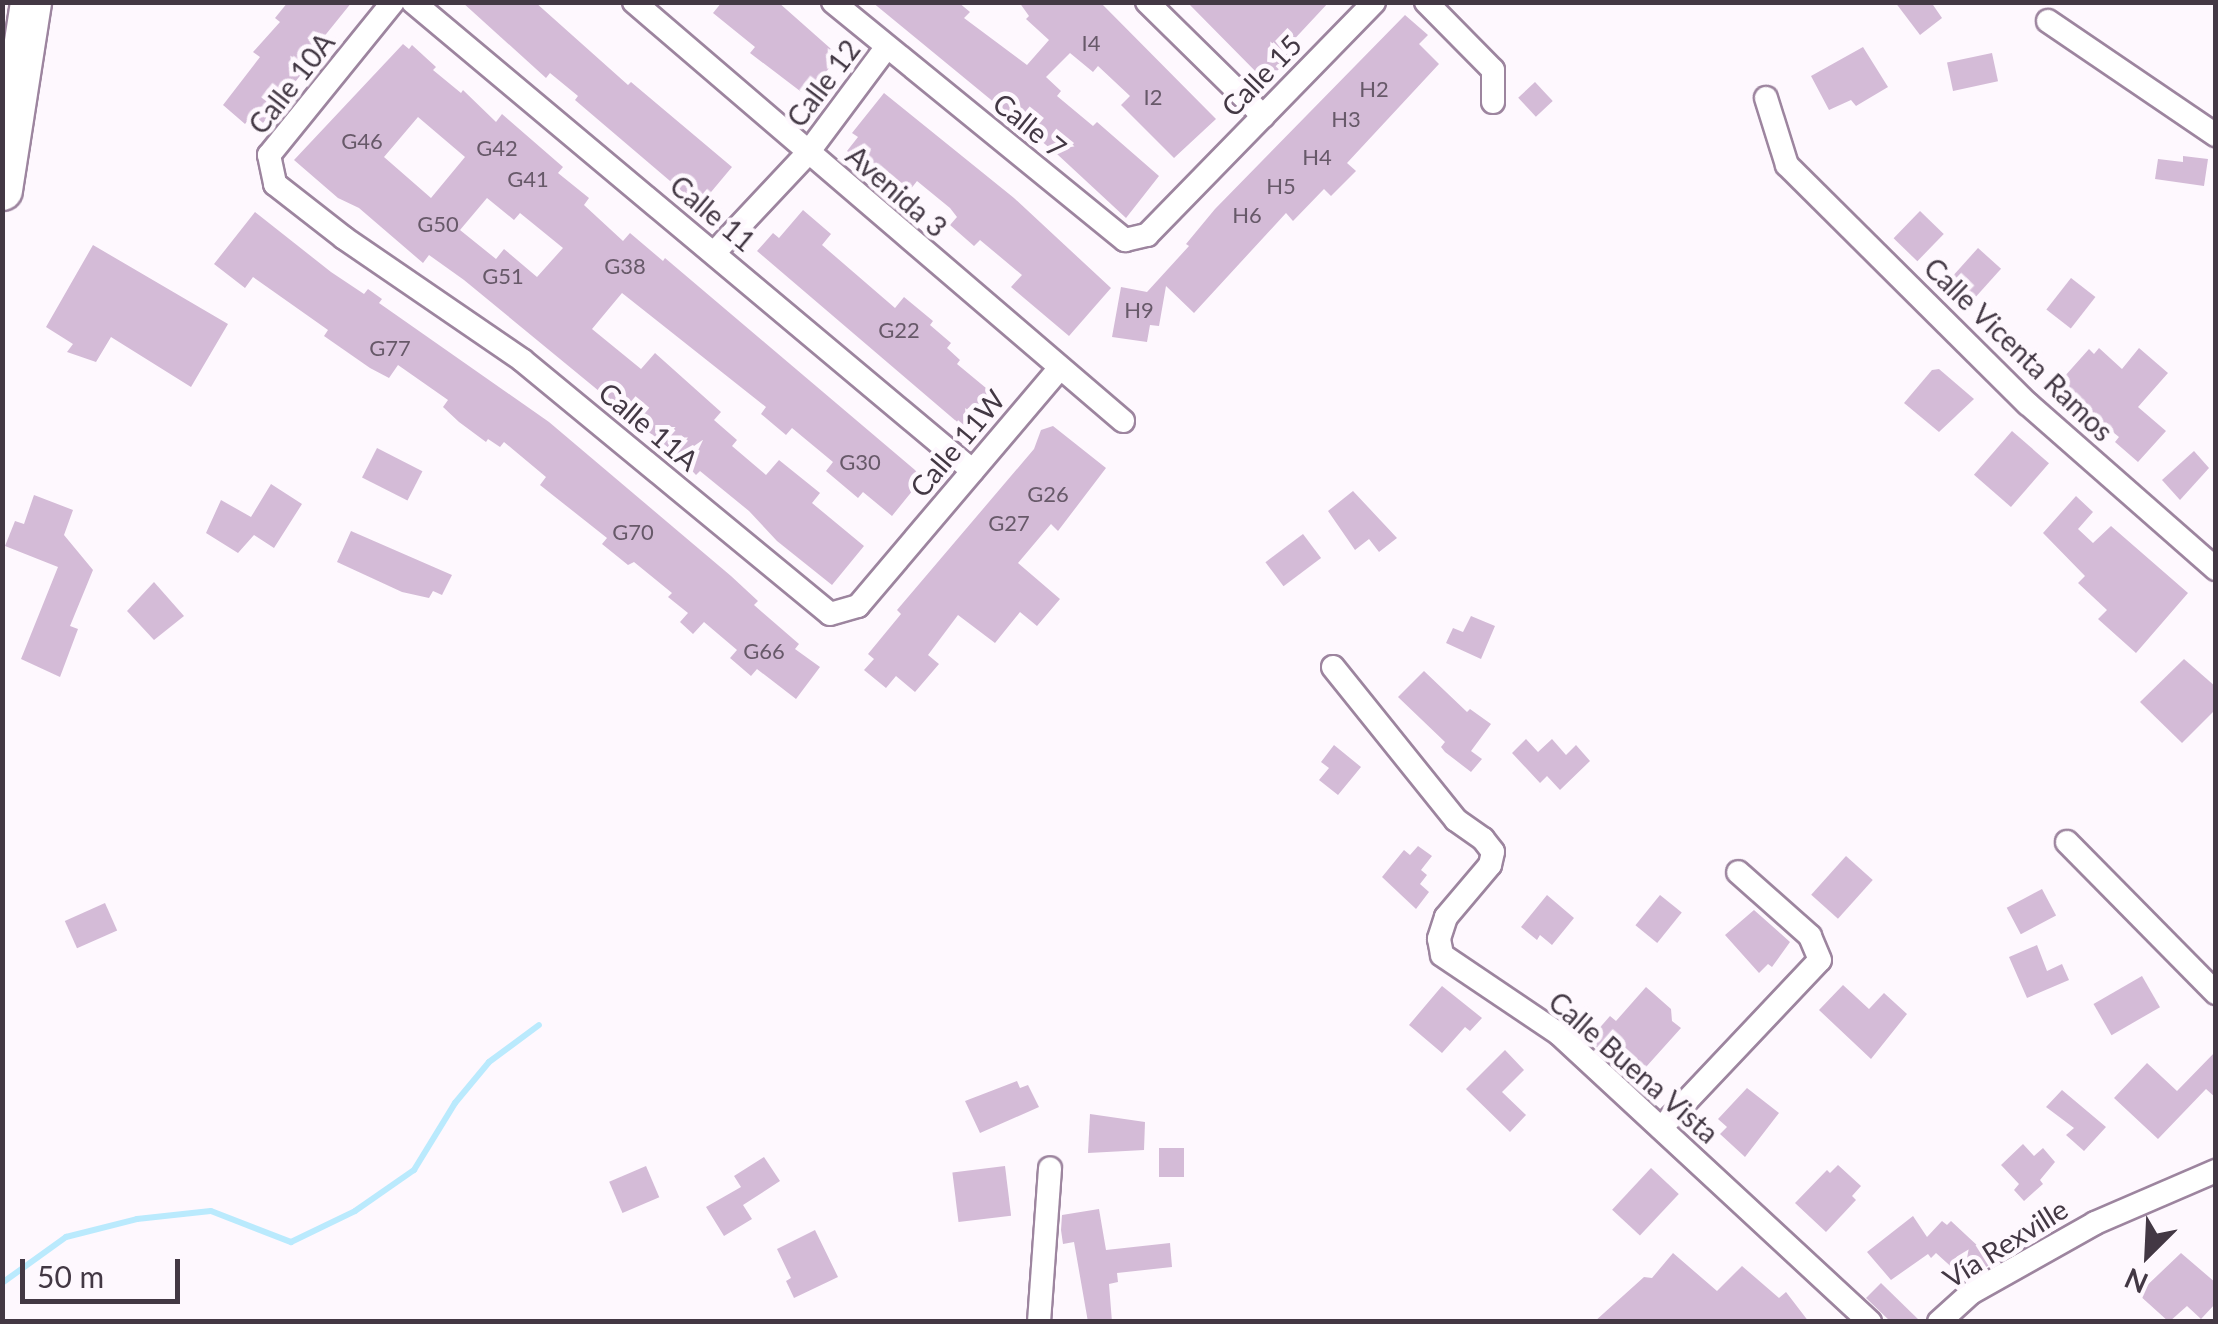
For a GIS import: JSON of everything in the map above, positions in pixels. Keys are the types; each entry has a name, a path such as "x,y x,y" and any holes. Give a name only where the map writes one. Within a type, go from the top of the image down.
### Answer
{"highway":[{"path":"2,190 31,2"}],"street":[{"name":"Calle 10A","path":"344,238 275,184 269,155 393,2"},
{"name":"Calle 11","path":"413,2 973,471"},
{"name":"Avenida 3","path":"634,2 807,154 1124,421"},
{"name":"Calle 7","path":"833,2 1124,240 1147,235 1191,190"},
{"path":"1147,2 1263,116"},
{"name":"Calle 15","path":"1191,190 1374,2"},
{"path":"1426,2 1493,70 1493,102"},
{"path":"2048,21 2216,135"},
{"name":"Calle 12","path":"714,253 807,154 886,48"},
{"name":"Calle Vicenta Ramos","path":"1766,98 1788,165 2028,404 2216,569"},
{"name":"Calle 11A","path":"344,238 522,360 830,614 858,606 902,555"},
{"name":"Calle 11W","path":"902,555 1059,369"},
{"name":"Calle Buena Vista","path":"1333,668 1456,820 1482,839 1492,852 1490,865 1446,917 1439,938 1442,954 1559,1034 1870,1322"},
{"path":"2067,842 2216,993"},
{"path":"1661,1128 1820,960 1810,936 1738,872"},
{"path":"1039,1322 1050,1168"},
{"name":"Vía Rexville","path":"1939,1322 1971,1293 2095,1223 2216,1171"}],"building":[{"path":"288,2 352,2 306,59 310,63 263,123 253,114 245,124 223,105 260,57 253,52 280,22 275,18"},
{"path":"462,2 535,2 628,85 631,82 732,167 701,204 690,198 575,100 578,96 550,73 546,78"},
{"path":"722,2 778,2 839,56 808,94 800,91 750,53 755,47 713,13"},
{"path":"872,2 958,2 970,12 964,18 1027,65 1049,40 1026,19 1029,16 1019,2 1100,2 1216,119 1174,158 1121,105 1130,96 1098,66 1093,72 1070,53 1046,77 1061,91 1057,96 1093,126 1097,122 1159,176 1126,218 1057,154"},
{"path":"1187,2 1329,2 1287,47 1294,54 1266,82"},
{"path":"1895,2 1931,2 1942,18 1920,35"},
{"path":"1405,15 1428,35 1419,44 1439,64 1347,163 1356,171 1331,196 1324,189 1293,221 1286,213 1194,313 1166,286 1159,326 1150,325 1147,342 1112,337 1121,287 1147,292 1189,246 1186,244 1215,209"},
{"path":"403,44 409,49 412,45 436,67 433,70 461,93 463,90 496,122 502,114 563,167 558,173 589,198 584,205 623,241 630,233 663,261 665,258 922,479 892,516 863,492 858,498 826,471 833,462 792,428 786,435 761,414 766,407 622,293 592,329 641,369 655,353 721,412 714,420 737,440 732,446 766,475 779,460 820,493 812,503 864,546 832,585 777,541 749,511 700,471 696,475 464,280 429,255 423,263 359,208 338,198 294,160","holes":["418,117 465,157 431,198 384,157","487,198 514,220 520,213 563,248 537,277 504,249 496,259 460,230"]},
{"path":"1863,47 1888,87 1856,106 1851,100 1829,110 1811,76"},
{"path":"1992,53 1998,81 1953,91 1947,63"},
{"path":"1535,82 1553,101 1536,117 1518,98"},
{"path":"884,93 1014,198 1111,288 1069,336 1011,287 1022,275 980,240 974,246 950,225 957,217 950,208 917,181 910,190 881,166 875,174 847,151 858,137 852,133"},
{"path":"2183,156 2208,159 2204,186 2155,179 2158,159 2183,162"},
{"path":"803,210 831,234 822,245 895,308 904,297 933,321 930,325 951,343 947,348 960,360 957,364 992,393 963,427 757,251 773,233 779,238"},
{"path":"1920,211 1944,234 1917,261 1894,238"},
{"path":"255,212 331,272 364,294 368,289 382,299 379,303 549,422 731,576 758,601 754,605 799,644 795,649 820,667 796,699 757,669 751,676 730,658 737,650 704,622 693,634 680,622 688,613 668,597 672,593 634,562 628,565 602,544 607,538 540,485 546,477 504,442 500,447 488,439 486,442 459,422 443,407 448,400 398,365 389,378 370,368 324,336 328,330 253,277 245,288 214,264"},
{"path":"93,245 228,324 191,387 111,337 96,362 67,352 73,344 46,327"},
{"path":"1978,248 2001,269 1970,304 1947,283"},
{"path":"2071,278 2095,297 2071,329 2046,310"},
{"path":"2099,348 2122,369 2139,348 2168,373 2138,407 2166,431 2138,462 2115,442 2119,437 2056,386 2089,349 2094,354"},
{"path":"1939,369 1974,399 1939,432 1904,403 1932,370"},
{"path":"1053,426 1106,468 1058,531 1051,524 1018,563 1060,599 1037,626 1020,612 995,643 958,615 928,655 939,664 915,692 896,676 886,688 864,670 874,659 868,654 901,614 897,610 1034,449 1041,430"},
{"path":"2012,431 2049,463 2011,507 1974,475"},
{"path":"377,448 422,471 407,501 362,477"},
{"path":"2194,451 2209,468 2180,500 2162,480"},
{"path":"271,484 302,504 274,548 254,535 238,553 206,533 221,500 251,517"},
{"path":"1353,491 1397,538 1379,552 1369,539 1355,550 1328,511"},
{"path":"34,495 73,510 64,535 93,570 70,626 78,629 60,677 21,659 58,567 5,546 15,521 24,524"},
{"path":"2076,496 2093,512 2078,529 2093,543 2111,526 2188,593 2136,653 2098,619 2107,610 2078,583 2085,576 2043,533"},
{"path":"351,531 452,575 442,595 433,591 429,598 402,592 337,562"},
{"path":"1303,534 1321,558 1284,586 1265,562"},
{"path":"154,582 184,616 154,640 127,611"},
{"path":"1471,616 1495,626 1481,659 1446,643 1453,628 1463,632"},
{"path":"2184,659 2216,687 2216,709 2182,743 2140,702"},
{"path":"1424,671 1467,712 1470,709 1491,724 1471,751 1482,759 1471,772 1445,752 1441,747 1445,742 1398,697"},
{"path":"1526,739 1538,752 1552,739 1566,755 1576,745 1590,761 1560,790 1547,776 1540,783 1512,753"},
{"path":"1334,745 1361,767 1338,795 1319,780 1329,768 1321,762"},
{"path":"1418,846 1432,856 1421,870 1427,875 1420,884 1429,892 1416,909 1382,877 1404,850 1410,855"},
{"path":"1846,856 1873,880 1838,919 1811,895"},
{"path":"2042,889 2056,915 2021,934 2007,908"},
{"path":"1547,895 1574,918 1552,945 1540,935 1537,940 1521,927"},
{"path":"1660,895 1682,913 1657,943 1635,925"},
{"path":"105,903 117,930 77,948 65,921"},
{"path":"1754,910 1790,942 1772,967 1768,964 1759,973 1725,935"},
{"path":"2037,945 2047,971 2062,964 2069,980 2027,998 2009,957"},
{"path":"2142,976 2160,1007 2112,1035 2094,1004"},
{"path":"1843,985 1869,1009 1884,993 1907,1014 1871,1059 1819,1010"},
{"path":"1442,986 1482,1018 1470,1031 1465,1027 1442,1053 1409,1025"},
{"path":"1646,987 1671,1009 1672,1021 1681,1028 1646,1067 1620,1043 1607,1057 1589,1040 1610,1016 1616,1021"},
{"path":"1505,1050 1524,1070 1502,1092 1526,1115 1510,1132 1466,1089"},
{"path":"2216,1051 2216,1098 2206,1089 2158,1139 2114,1098 2147,1063 2177,1091"},
{"path":"1017,1081 1020,1088 1028,1085 1039,1107 980,1133 965,1101"},
{"path":"1747,1088 1779,1113 1745,1157 1720,1134 1727,1127 1718,1119"},
{"path":"2062,1090 2106,1127 2084,1151 2066,1135 2074,1128 2046,1107"},
{"path":"1090,1114 1145,1122 1144,1150 1088,1153"},
{"path":"2023,1144 2034,1156 2043,1148 2055,1162 2040,1180 2043,1184 2024,1201 2014,1190 2019,1184 2001,1165"},
{"path":"1159,1148 1184,1148 1184,1177 1159,1177"},
{"path":"764,1157 780,1181 743,1205 752,1219 724,1236 706,1207 741,1187 734,1176"},
{"path":"1838,1165 1861,1186 1852,1196 1856,1200 1826,1232 1795,1203 1827,1170 1830,1173"},
{"path":"646,1166 659,1197 622,1213 609,1182"},
{"path":"1005,1166 1011,1216 958,1222 952,1172"},
{"path":"1651,1168 1679,1194 1640,1236 1612,1210"},
{"path":"1099,1209 1106,1250 1170,1243 1172,1267 1117,1273 1118,1282 1109,1284 1112,1322 1088,1322 1074,1242 1063,1244 1061,1230 1062,1215"},
{"path":"1913,1216 1927,1237 1942,1221 1947,1225 1951,1221 1995,1262 1979,1271 1967,1260 1957,1272 1936,1253 1931,1258 1928,1254 1891,1280 1867,1252"},
{"path":"815,1230 838,1277 794,1298 786,1281 791,1278 777,1249"},
{"path":"1673,1253 1717,1291 1742,1266 1779,1298 1786,1292 1809,1322 1594,1322 1644,1277 1652,1278"},
{"path":"2181,1253 2216,1283 2216,1303 2201,1319 2187,1306 2169,1322 2138,1294"},
{"path":"1881,1283 1921,1322 1891,1322 1866,1298"}],"waterway":[{"path":"2,1283 66,1237 137,1219 211,1211 291,1242 355,1211 414,1170 455,1103 489,1062 539,1025"}]}
